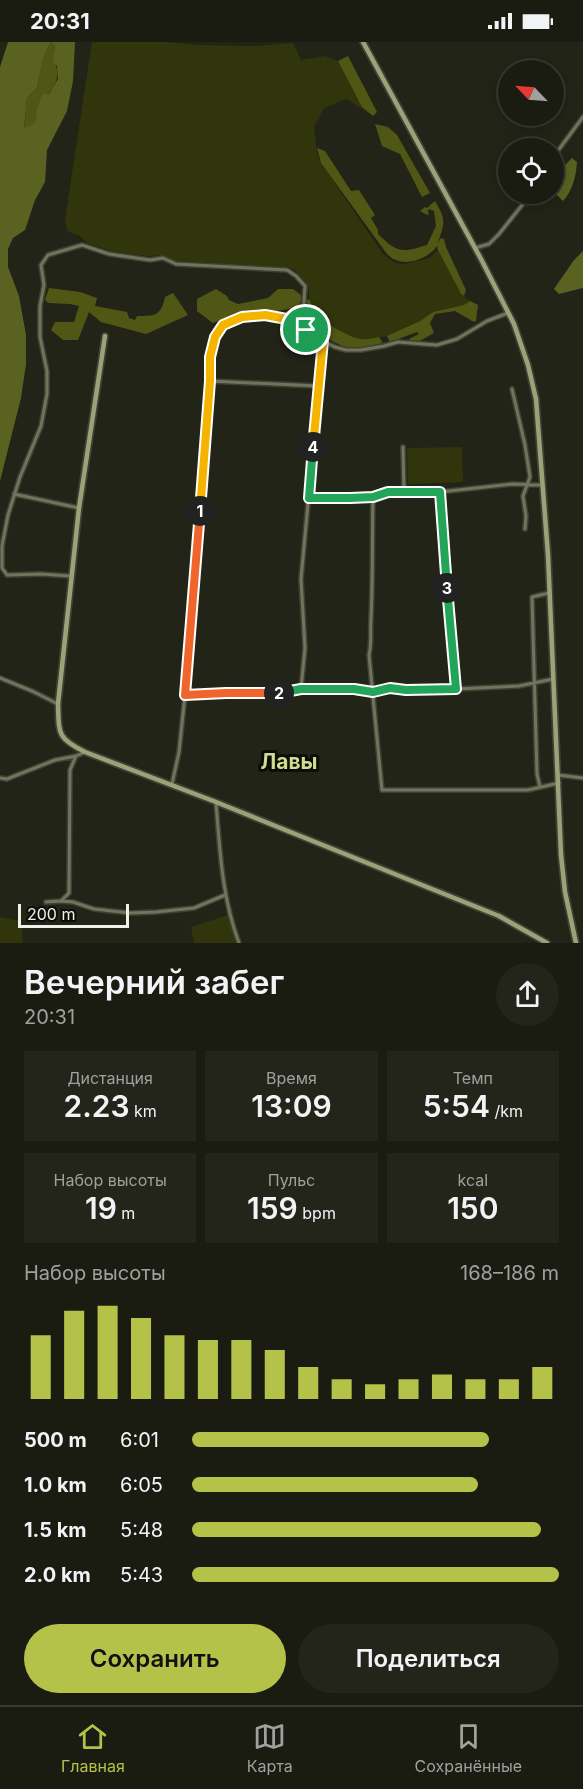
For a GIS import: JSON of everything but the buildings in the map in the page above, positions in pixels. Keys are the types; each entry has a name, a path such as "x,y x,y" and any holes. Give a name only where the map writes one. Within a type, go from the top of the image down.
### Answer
{"main road":[{"path":"363,42 514,324 528,365 536,399 543,484 561,855 565,892 576,943"},
{"path":"105,336 71,576 58,704 59,733 69,744 86,752 216,801 499,916 547,943"}],"street":[{"path":"564,143 583,117"},
{"path":"475,248 489,244 523,204"},
{"path":"71,576 7,575 2,568 2,546 14,494 41,426 47,394 46,371 40,337 40,306 44,285 41,265 48,255 82,245 109,254 150,260 163,258 176,264 287,270 297,276 305,286 303,318 306,330"},
{"path":"172,784 179,752 185,695 210,357 215,337 223,325 242,317 265,315 292,320 323,341 346,350 361,350 398,342 437,345 457,339 487,321 508,313"},
{"path":"301,689 305,648 301,579 323,341"},
{"path":"210,381 318,386"},
{"path":"512,389 530,477 523,496 525,529"},
{"path":"403,447 404,492"},
{"path":"309,498 373,497 388,492 440,492 512,484 543,484"},
{"path":"440,492 456,689"},
{"path":"14,494 79,508"},
{"path":"373,497 372,643 369,655 382,790 528,790 559,783"},
{"path":"540,787 537,774 532,597 549,593"},
{"path":"0,678 58,704"},
{"path":"185,695 280,693 301,689 354,689 373,692 390,688 456,689 519,686 553,679"},
{"path":"0,778 7,778 55,760 86,752"},
{"path":"61,901 69,893 70,770 76,756"},
{"path":"558,775 583,778"},
{"path":"216,801 220,862 225,895 239,943"},
{"path":"46,902 73,902 94,909 130,913 156,912 194,908 225,895"}],"shaded area":[{"path":"8,42 51,42 75,42 73,81 67,111 47,150 45,182 35,200 25,230 13,238 8,249 8,267 19,296 26,335 26,364 21,398 0,481 0,67","holes":["51,42 55,47 53,62 57,66 58,79 49,94 43,94 37,107 34,123 24,128 27,98 37,88 44,56"]},
{"path":"51,42 55,47 53,58 57,79 39,108 35,122 24,129 27,98 37,88 44,56"},
{"path":"92,42 167,42 258,46 293,43 301,60 324,56 338,61 362,106 373,115 346,99 324,108 314,127 317,154 321,163 383,254 395,263 404,264 429,258 438,250 461,294 470,301 465,305 433,312 420,321 387,336 364,340 353,338 329,325 310,305 308,285 295,270 288,267 176,261 163,255 147,256 111,251 87,243 80,236 67,231 65,220"},
{"path":"348,56 377,112 373,116 362,107 338,61"},
{"path":"375,124 388,127 397,135 430,193 422,197 400,154 382,146"},
{"path":"317,148 325,151 351,191 359,190 375,215 371,218 378,234 395,248 406,250 427,245 436,226 434,211 429,209 429,215 420,211 435,201 443,221 438,243 441,238 444,239 466,290 464,296 437,246 429,254 407,262 393,259 387,254 321,163"},
{"path":"572,158 577,162 572,188 564,200 564,166"},
{"path":"583,251 583,288 559,294 554,289"},
{"path":"49,288 80,292 97,298 95,306 127,312 129,318 135,320 137,316 156,314 165,297 173,293 188,315 146,334 101,322 89,312 78,340 63,340 51,330 55,322 74,322 79,306 48,303 45,300"},
{"path":"216,289 238,304 268,298 278,289 293,289 301,295 301,301 298,308 229,317 213,323 197,311 197,299"},
{"path":"306,299 310,300 316,313 330,325 361,339 379,337 383,343 367,347 345,347 325,338 313,319 306,314"},
{"path":"470,301 478,305 474,322 455,311 435,314 430,323 434,333 418,342 409,341 419,334 417,332 390,342 387,336 420,321 433,312 464,305"},
{"path":"462,447 463,482 408,484 407,448"},
{"path":"228,915 237,943 194,943 191,927"},
{"path":"0,917 21,921 23,943 0,943"}],"district":[{"name":"Лавы","path":"289,762"}],"route":[{"path":"265,315 292,320 306,330 323,341 309,498 373,497 388,492 440,492 456,689 390,688 373,692 354,689 301,689 280,693 185,695 201,504 210,357 215,337 223,325 242,317 265,315"}]}
